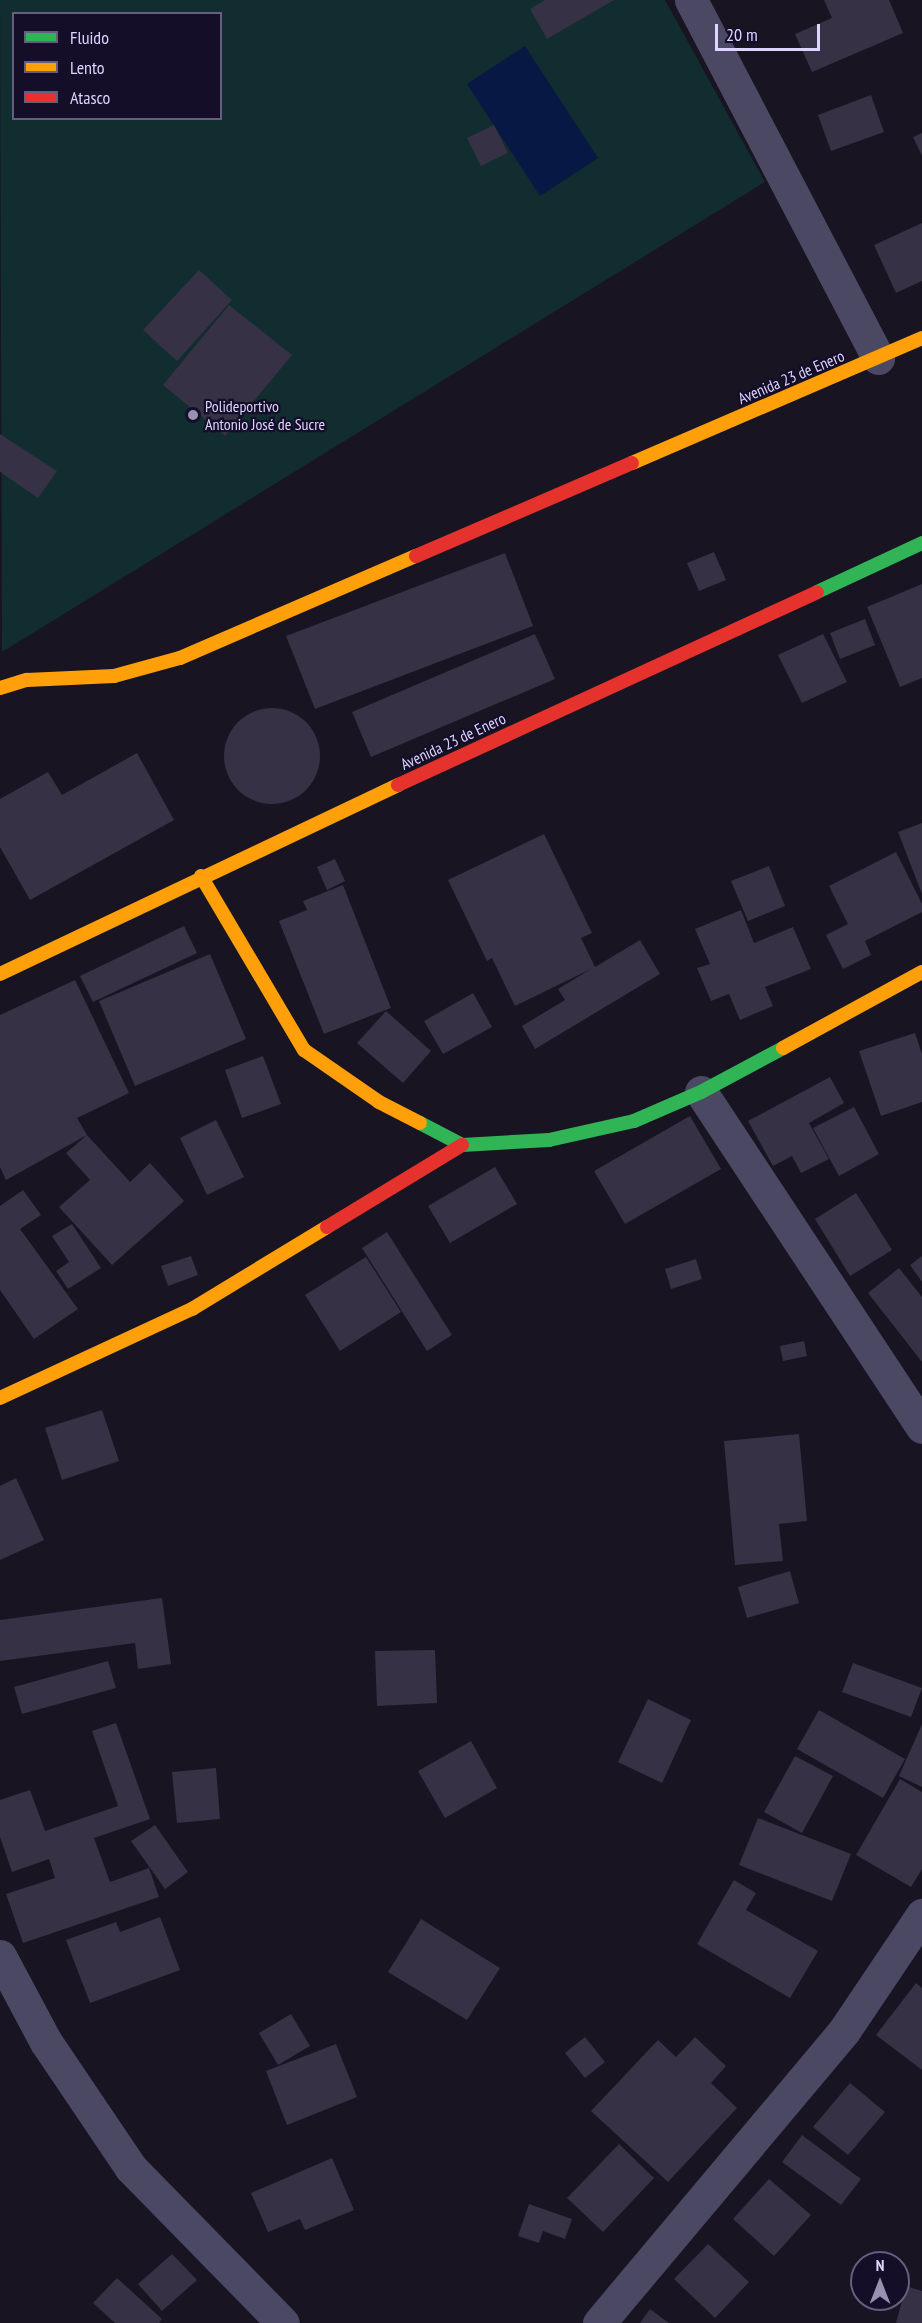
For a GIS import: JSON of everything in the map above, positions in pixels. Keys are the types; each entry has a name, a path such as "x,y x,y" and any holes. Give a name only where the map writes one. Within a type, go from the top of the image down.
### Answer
{"main road":[{"name":"Avenida 23 de Enero","path":"0,688 27,680 114,676 180,658 922,338"},
{"name":"Avenida 23 de Enero","path":"0,974 201,876 922,543"},
{"path":"201,876 304,1050 379,1102 462,1145"},
{"path":"0,1398 192,1309 462,1145 549,1140 634,1121 701,1092 922,972"}],"street":[{"path":"691,0 878,358"},
{"path":"701,1092 922,1427"},
{"path":"599,2323 844,2031 922,1916"},
{"path":"0,1956 46,2042 131,2168 283,2323"}],"green space":[{"name":"Polideportivo Antonio José de Sucre","path":"0,0 665,0 765,182 2,652"}],"water":[{"path":"525,46 598,158 540,196 467,84"}],"building":[{"path":"545,0 614,0 547,39 530,9"},
{"path":"824,0 889,0 903,33 812,72 795,34 832,18"},
{"path":"871,95 884,132 831,151 818,115"},
{"path":"494,125 508,153 481,166 467,138"},
{"path":"922,133 922,156 913,137"},
{"path":"922,223 922,281 896,293 874,245"},
{"path":"199,270 232,300 177,361 143,330"},
{"path":"229,305 292,355 225,436 163,385"},
{"path":"0,434 57,471 38,498 0,472"},
{"path":"714,552 726,580 699,591 687,563"},
{"path":"505,553 533,626 315,709 286,636"},
{"path":"922,584 922,678 900,687 867,607"},
{"path":"865,619 875,645 840,659 830,633"},
{"path":"535,634 555,679 371,757 352,712"},
{"path":"823,634 847,682 802,703 778,655"},
{"path":"272,708 290,712 306,722 316,738 320,756 316,774 306,790 290,800 272,804 254,800 238,790 228,774 224,756 228,738 238,722 254,712"},
{"path":"137,753 174,820 30,900 0,847 0,799 48,772 62,795"},
{"path":"922,823 922,894 898,832"},
{"path":"544,834 592,933 581,938 595,967 640,940 660,974 535,1049 522,1026 565,1000 558,989 591,969 515,1006 492,958 487,961 448,880"},
{"path":"896,852 922,904 922,912 865,941 871,955 843,969 826,935 848,924 829,886"},
{"path":"335,859 345,881 327,890 317,867"},
{"path":"769,866 785,906 748,921 731,881"},
{"path":"343,885 391,1008 324,1034 279,921 307,910 303,901"},
{"path":"741,910 754,943 793,927 811,969 765,987 773,1006 740,1020 729,994 711,1001 697,968 710,964 695,929"},
{"path":"184,926 197,953 93,1002 80,976"},
{"path":"210,954 246,1039 135,1086 99,1001"},
{"path":"75,980 129,1093 77,1118 87,1135 6,1180 0,1167 0,1015"},
{"path":"473,993 492,1027 443,1054 424,1021"},
{"path":"386,1011 431,1051 403,1083 357,1043"},
{"path":"915,1033 922,1054 922,1102 881,1116 859,1051"},
{"path":"263,1056 281,1104 242,1118 225,1070"},
{"path":"830,1077 844,1103 809,1123 829,1159 801,1173 792,1156 773,1166 748,1121"},
{"path":"854,1107 879,1154 839,1176 813,1128"},
{"path":"690,1116 721,1169 625,1224 594,1171"},
{"path":"216,1120 244,1177 207,1195 180,1138"},
{"path":"87,1135 130,1182 150,1163 184,1201 112,1265 59,1207 90,1180 66,1153"},
{"path":"495,1167 517,1204 450,1243 428,1206"},
{"path":"23,1190 41,1215 20,1229 78,1309 34,1339 0,1290 0,1206"},
{"path":"856,1193 892,1250 850,1276 815,1219"},
{"path":"72,1224 101,1268 68,1289 56,1271 69,1262 52,1236"},
{"path":"387,1232 452,1335 427,1351 362,1248"},
{"path":"191,1256 198,1275 168,1286 161,1266"},
{"path":"922,1256 922,1282 910,1265"},
{"path":"366,1257 401,1312 340,1351 305,1295"},
{"path":"696,1259 702,1279 671,1289 665,1269"},
{"path":"899,1268 922,1297 922,1362 868,1293"},
{"path":"804,1341 807,1356 783,1361 780,1346"},
{"path":"102,1410 119,1461 62,1480 45,1428"},
{"path":"799,1434 807,1521 779,1524 783,1561 735,1565 724,1441"},
{"path":"16,1478 44,1540 0,1560 0,1486"},
{"path":"790,1571 799,1603 747,1618 738,1587"},
{"path":"162,1598 171,1664 138,1669 135,1643 0,1661 0,1620"},
{"path":"435,1650 437,1703 377,1706 375,1651"},
{"path":"108,1661 116,1688 22,1714 14,1687"},
{"path":"853,1663 922,1688 911,1717 842,1692"},
{"path":"648,1699 691,1720 662,1783 618,1762"},
{"path":"819,1710 905,1759 883,1798 797,1749"},
{"path":"116,1723 150,1819 94,1838 110,1882 149,1868 159,1897 23,1943 6,1894 55,1878 49,1859 12,1872 0,1837 0,1800 30,1790 45,1831 118,1806 92,1731"},
{"path":"922,1724 922,1787 899,1776"},
{"path":"471,1741 497,1788 445,1818 418,1771"},
{"path":"795,1756 833,1776 802,1833 764,1812"},
{"path":"216,1768 220,1819 177,1823 172,1772"},
{"path":"900,1779 922,1792 922,1869 911,1887 856,1855"},
{"path":"758,1818 851,1854 832,1901 739,1865"},
{"path":"155,1825 188,1872 165,1889 131,1841"},
{"path":"734,1880 756,1893 746,1910 818,1951 790,1998 697,1944"},
{"path":"160,1917 180,1970 90,2003 66,1940 116,1922 120,1932"},
{"path":"421,1919 500,1968 467,2020 388,1972"},
{"path":"916,1983 922,1988 922,2070 876,2035"},
{"path":"291,2014 310,2046 278,2065 259,2033"},
{"path":"585,2037 605,2062 585,2078 565,2053"},
{"path":"695,2037 726,2066 711,2083 737,2108 668,2182 591,2111 658,2040 676,2057"},
{"path":"336,2044 357,2097 287,2125 266,2071"},
{"path":"850,2083 885,2112 848,2155 813,2127"},
{"path":"802,2135 861,2179 841,2205 782,2162"},
{"path":"619,2144 654,2178 603,2232 567,2198"},
{"path":"332,2158 354,2210 305,2230 300,2219 268,2232 251,2193"},
{"path":"769,2179 811,2215 774,2256 733,2219"},
{"path":"529,2204 572,2219 565,2239 543,2231 539,2243 518,2236"},
{"path":"708,2244 749,2282 715,2318 674,2279"},
{"path":"172,2254 197,2280 162,2311 138,2284"},
{"path":"117,2278 162,2319 159,2323 115,2323 93,2303"},
{"path":"910,2287 922,2291 922,2323 896,2323 899,2311 910,2311"},
{"path":"650,2309 669,2323 640,2323"}],"traffic: fast":[{"path":"817,592 922,543"},
{"path":"420,1123 462,1145 549,1140 634,1121 701,1092 783,1048"}],"traffic: slow":[{"path":"632,463 922,338"},
{"path":"0,688 27,680 114,676 180,658 416,556"},
{"path":"0,974 398,785"},
{"path":"201,876 304,1050 379,1102 420,1123"},
{"path":"783,1048 922,972"},
{"path":"0,1398 192,1309 327,1227"}],"traffic: jam":[{"path":"416,556 632,463"},
{"path":"398,785 817,592"},
{"path":"327,1227 462,1145"}],"place":[{"name":"Polideportivo Antonio José de Sucre","path":"193,415"}]}
